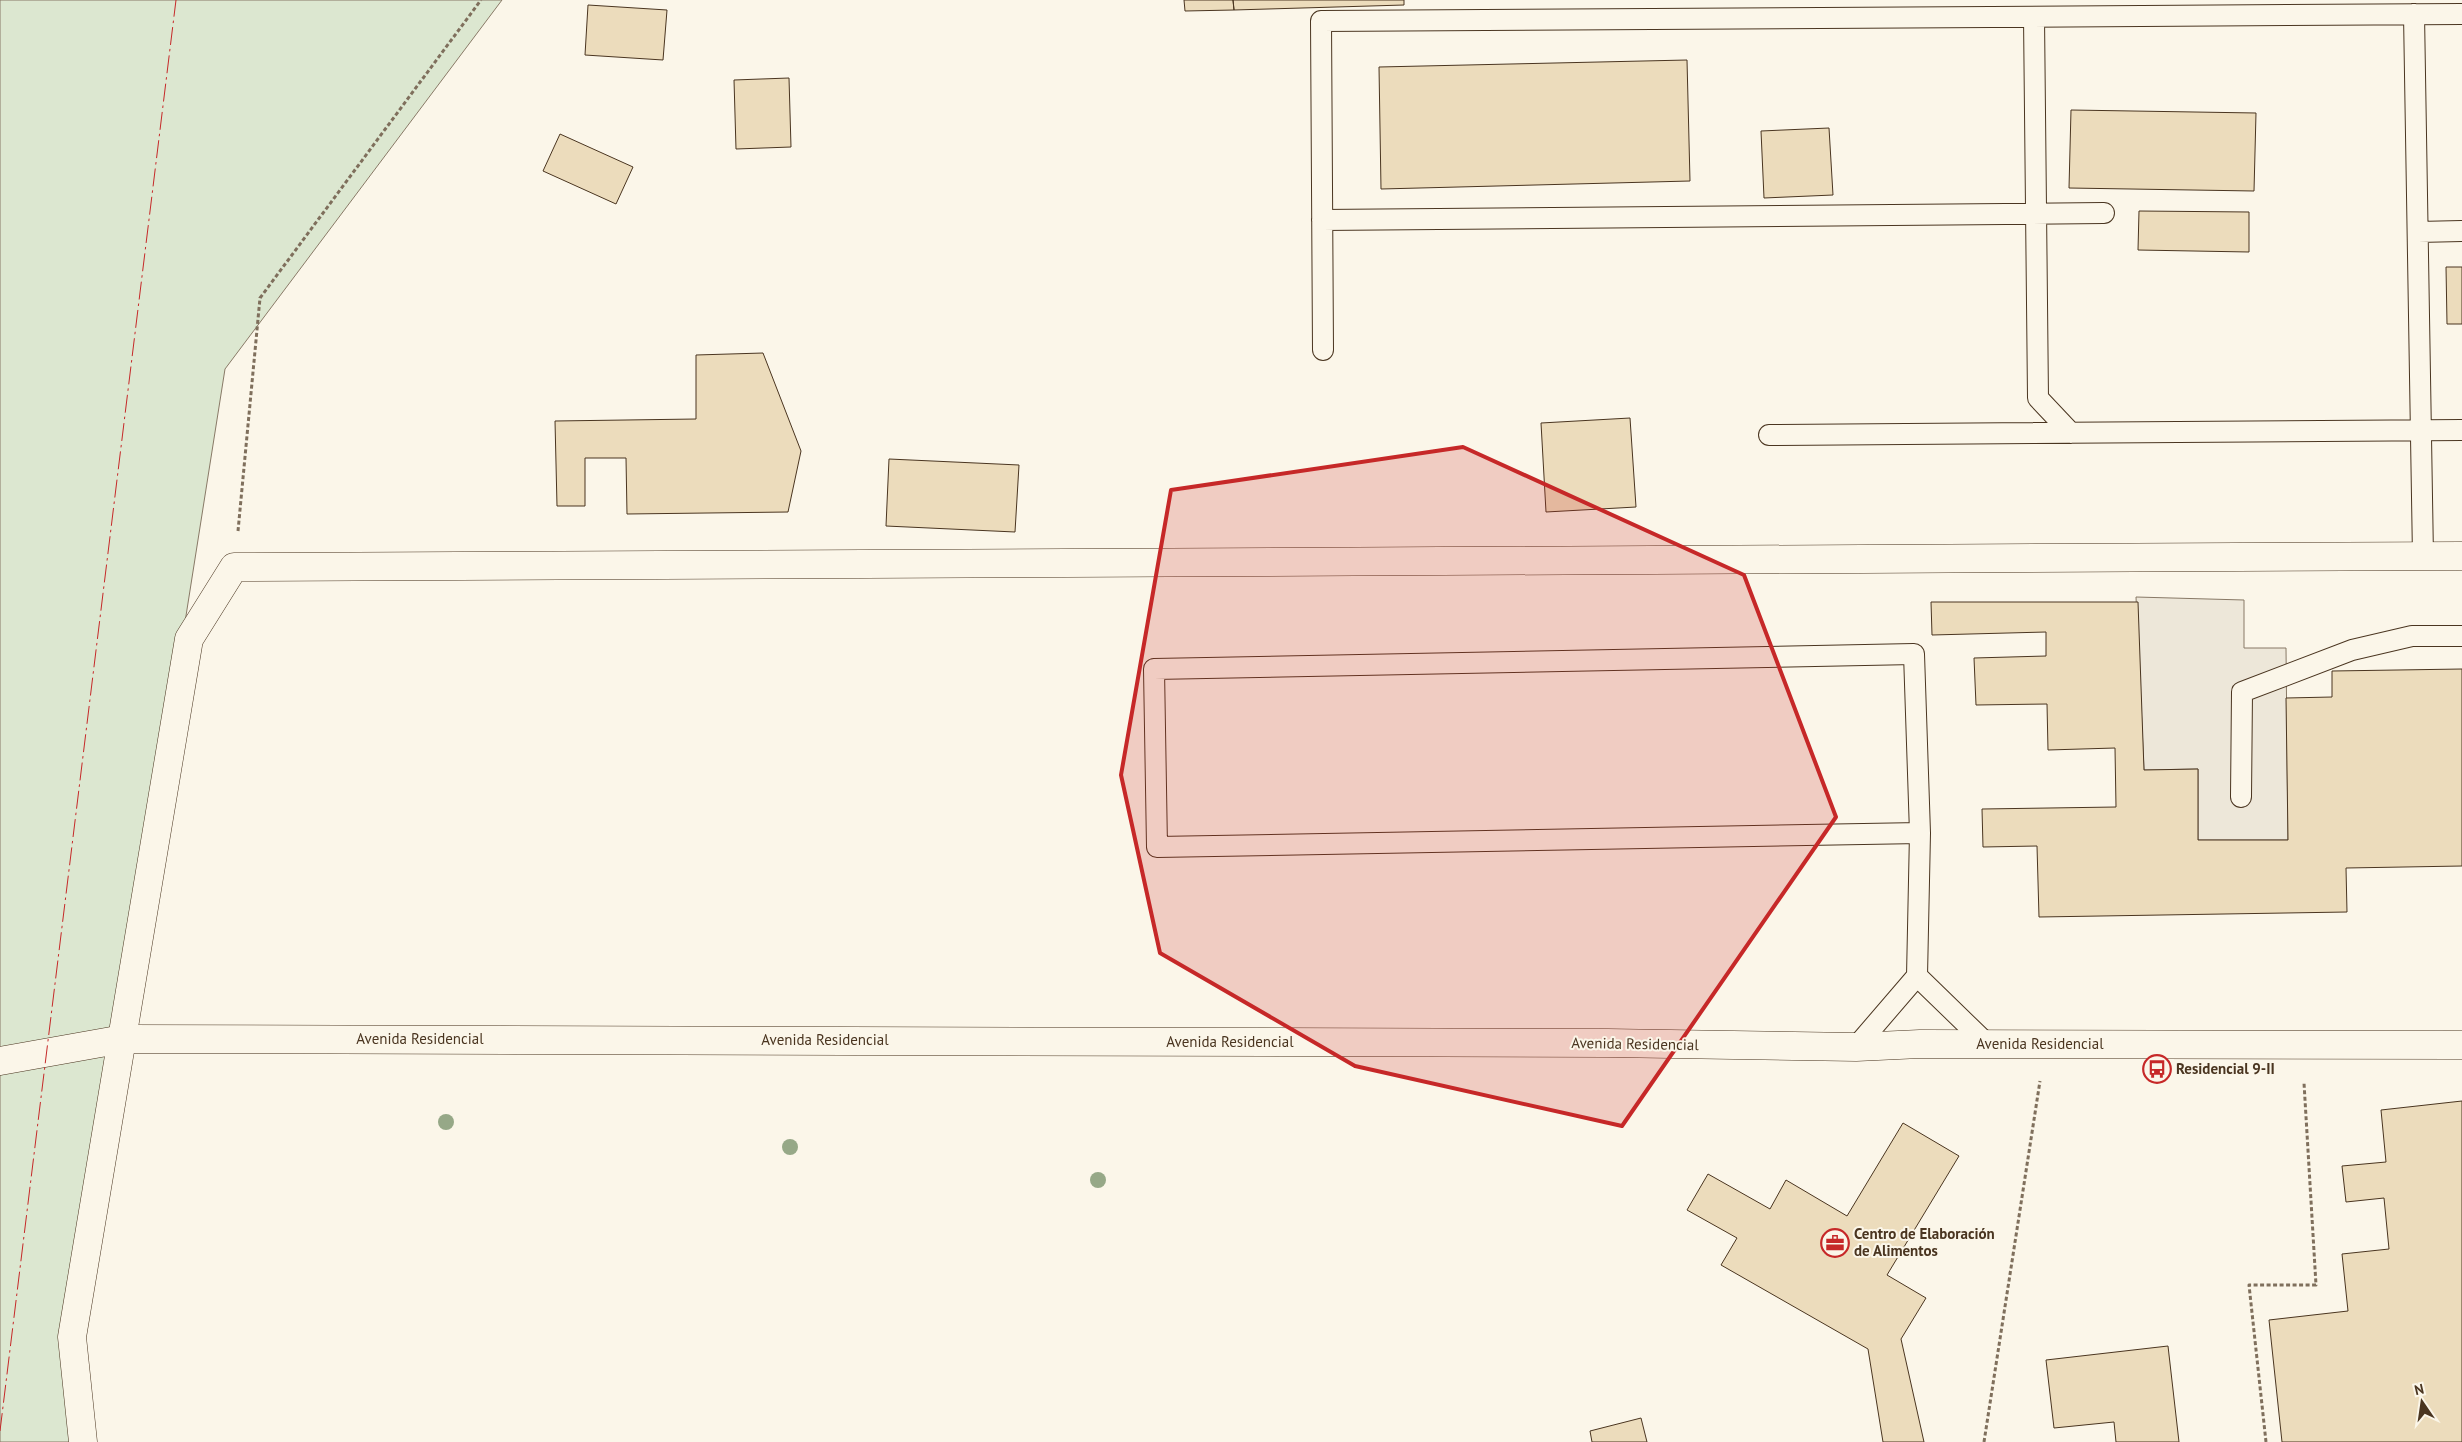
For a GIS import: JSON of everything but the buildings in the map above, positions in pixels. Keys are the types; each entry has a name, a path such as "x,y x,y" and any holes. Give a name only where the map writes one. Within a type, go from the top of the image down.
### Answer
{"street":[{"path":"83,1442 72,1337 190,639 234,568 2462,556"},
{"name":"Avenida Residencial","path":"0,1061 122,1039 1608,1043 1856,1047 1987,1044 2462,1045"}],"lane":[{"path":"2414,14 2423,557"},
{"path":"1322,350 1321,21 2462,14"},
{"path":"2034,17 2038,398 2071,433"},
{"path":"1322,220 2104,213"},
{"path":"2418,232 2462,231"},
{"path":"1769,435 2462,430"},
{"path":"2241,797 2242,692 2352,650 2412,636 2462,636"},
{"path":"1856,1047 1917,976 1920,833 1914,654 1154,669 1157,847 1920,833"},
{"path":"1917,976 1987,1044"}],"path":[{"path":"234,568 260,298 481,0"},
{"path":"1984,1442 2046,1044"},
{"path":"2266,1442 2249,1285 2316,1286 2302,1045"}],"highlighted area":[{"path":"1463,447 1744,575 1836,817 1622,1126 1355,1066 1160,953 1121,775 1171,490"}],"green space":[{"path":"0,0 502,0 225,369 72,1337 83,1442 0,1442"}],"shaded area":[{"path":"2136,597 2244,600 2244,648 2286,648 2288,840 2198,840 2198,769 2144,770"}],"power":[{"path":"0,1431 176,0"}],"place":[{"name":"Residencial 9-II","path":"2157,1069"},
{"name":"Centro de Elaboración de Alimentos","path":"1835,1243"}]}
